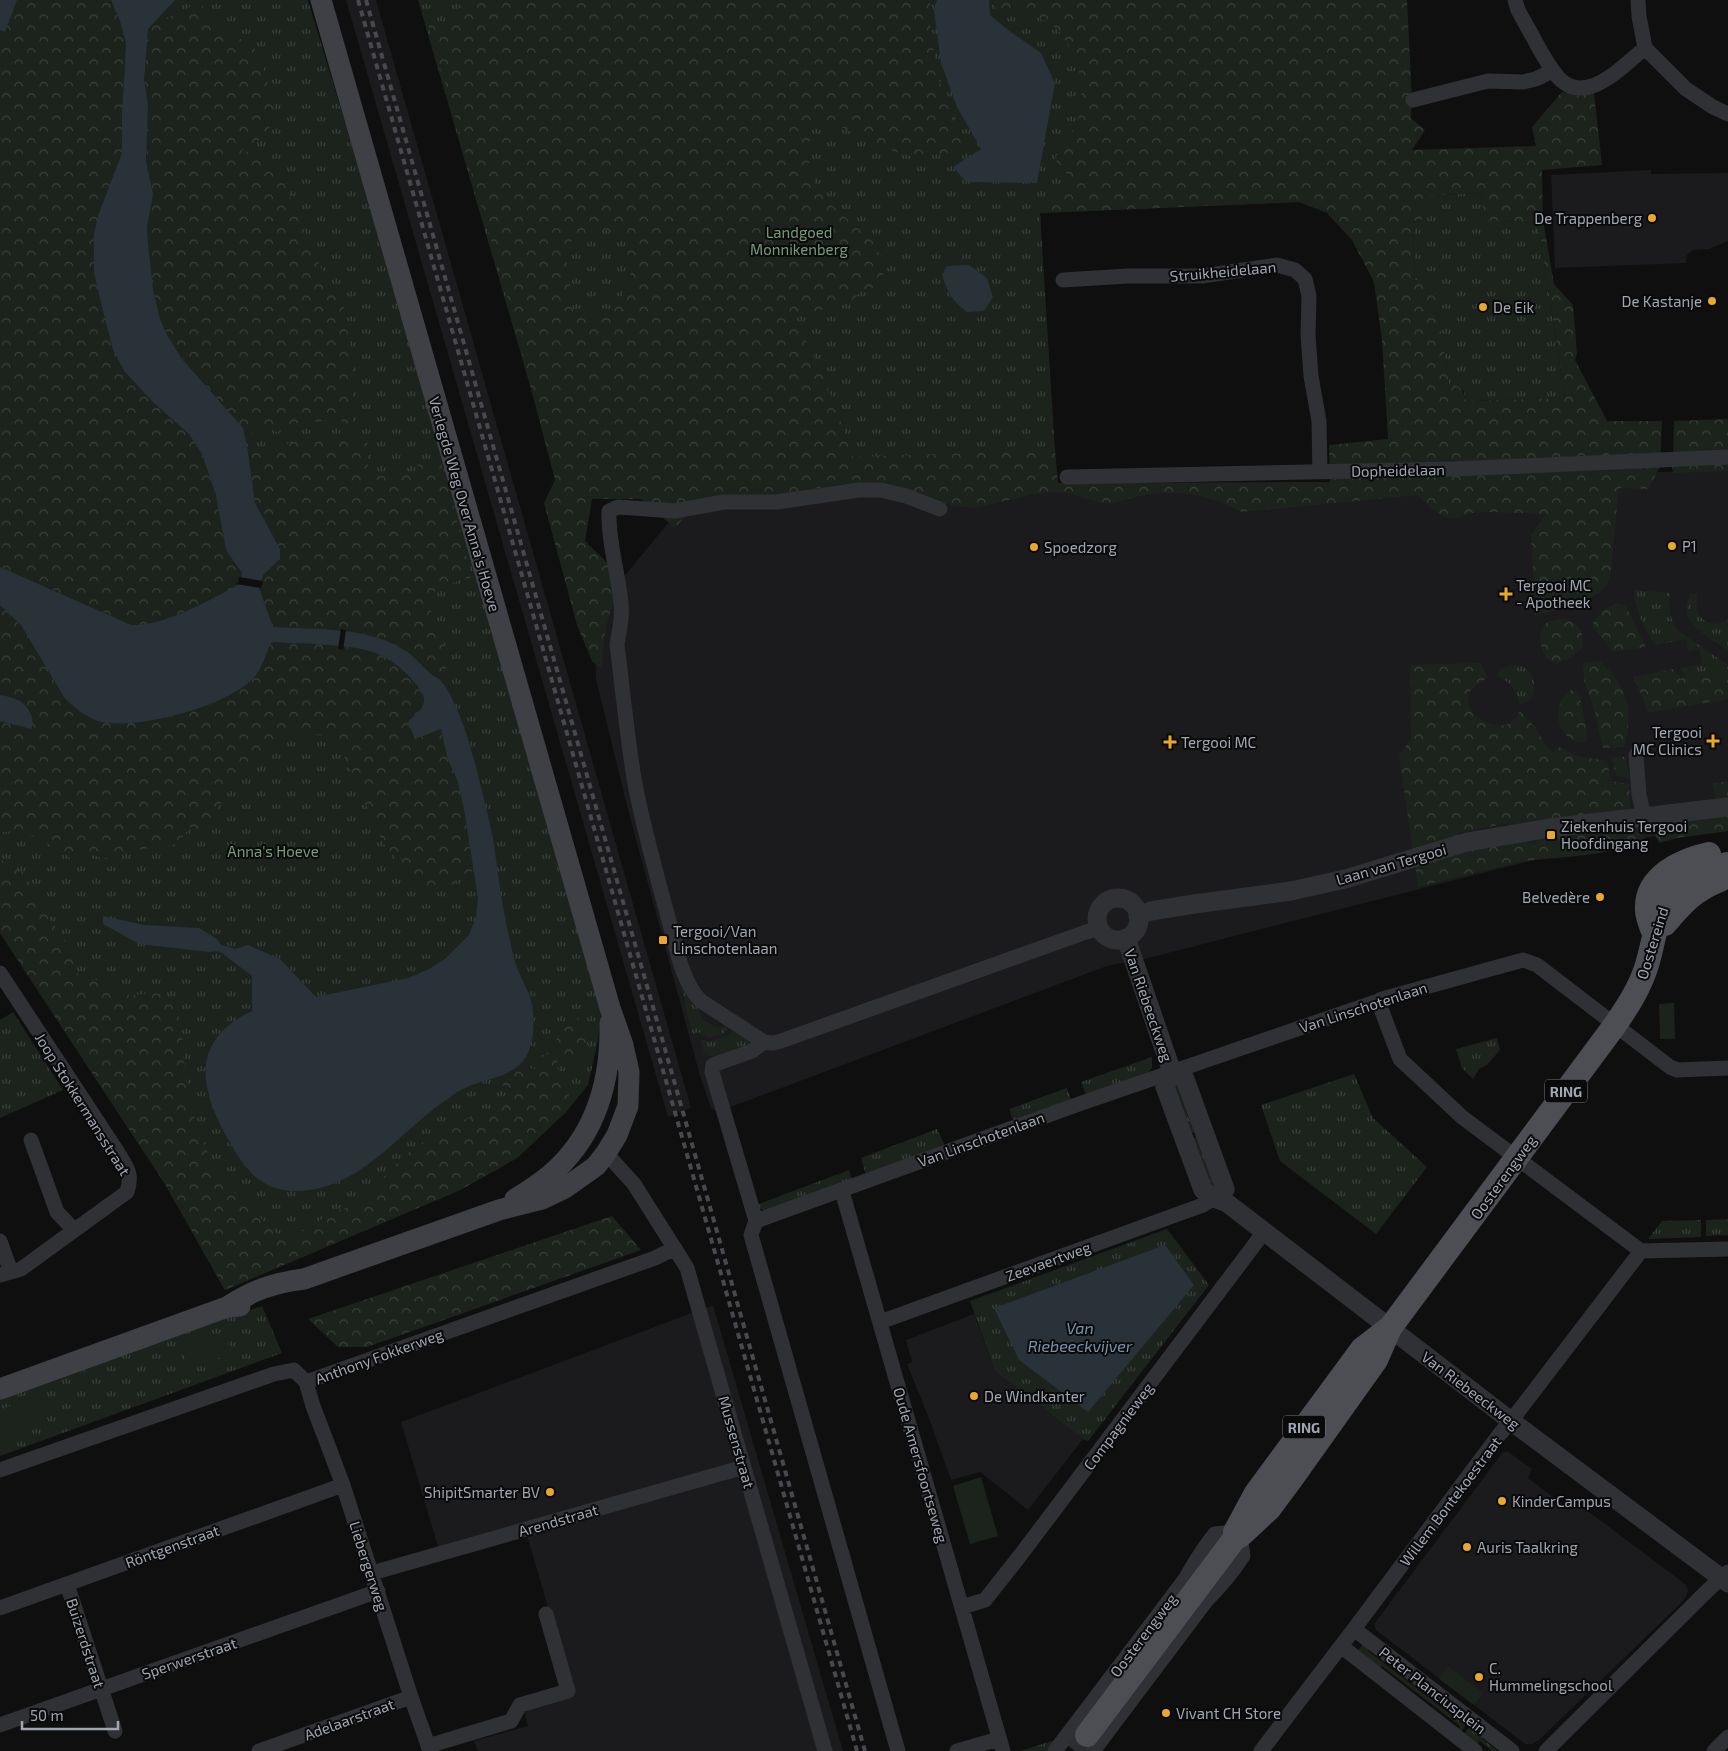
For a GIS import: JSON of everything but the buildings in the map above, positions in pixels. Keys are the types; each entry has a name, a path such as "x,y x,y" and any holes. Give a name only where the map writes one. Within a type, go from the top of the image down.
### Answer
{"main road":[{"name":"Verlegde Weg Over Anna's Hoeve","path":"0,1389 227,1307 265,1300 284,1293 304,1279 499,1210 542,1199 565,1188 596,1166 611,1144 628,1106 629,1072 623,1045 610,1008 321,0"},
{"name":"RING","path":"1654,937 1647,911 1648,900 1661,876 1681,862 1694,857 1728,850"},
{"name":"Oostereind","path":"1616,1024 1640,985 1647,966 1659,914 1667,897 1678,884 1692,874 1728,864"},
{"name":"RING","path":"1654,937 1692,894 1705,886 1728,877"},
{"name":"Verlegde Weg Over Anna's Hoeve","path":"499,1210 550,1175 570,1155 582,1138 601,1097 608,1072 610,1008"},
{"name":"Oosterengweg","path":"1090,1743 1237,1535 1256,1493 1362,1349 1390,1328 1616,1024"},
{"path":"592,1118 599,1116 607,1117 614,1124 611,1144"},
{"path":"570,1155 576,1170 588,1172"}],"street":[{"path":"1515,0 1518,10 1552,71 1566,84 1576,88 1588,87 1605,80 1645,48"},
{"path":"1638,0 1645,48 1686,89 1713,107 1728,114"},
{"path":"1413,100 1488,81 1523,82 1536,80 1552,71"},
{"name":"Struikheidelaan","path":"1063,280 1128,276 1202,276 1277,265 1295,270 1305,280 1309,296 1308,335 1311,376 1319,421 1320,472"},
{"name":"Dopheidelaan","path":"1067,477 1455,469 1728,457"},
{"path":"940,509 906,496 881,490 859,490 777,502 724,502 675,512 618,506 609,511 609,529 622,604 617,645 635,783 647,844 687,983 693,994 701,1001 764,1042 773,1043 1099,928"},
{"path":"1636,755 1639,794 1644,816"},
{"name":"Laan van Tergooi","path":"1138,916 1151,911 1291,891 1345,878 1467,842 1550,828 1728,807"},
{"path":"1119,898 1128,901 1136,909 1138,916 1136,929 1126,938 1118,940 1110,939 1104,934 1099,928 1097,918 1103,904 1111,899 1119,898"},
{"name":"Van Riebeeckweg","path":"1126,938 1172,1072 1165,1087 1202,1190 1214,1198 1227,1203 1390,1328 1505,1428 1721,1581"},
{"name":"Van Linschotenlaan","path":"756,1221 1034,1120 1378,1001 1382,998 1523,960 1538,965 1677,1070 1728,1068"},
{"name":"Joop Stokkermansstraat","path":"0,973 126,1165 131,1179 127,1192 21,1269 5,1273 0,1241"},
{"path":"1378,1001 1400,1059 1462,1117 1641,1252 1728,1249"},
{"path":"764,1042 752,1051 713,1065 712,1069 756,1221 751,1235 898,1751"},
{"path":"31,1140 58,1212 74,1230"},
{"name":"Mussenstraat","path":"611,1144 687,1268 825,1751"},
{"name":"Oude Amersfoortseweg","path":"842,1191 1001,1745 957,1751"},
{"name":"Zeevaertweg","path":"880,1322 1203,1205 1214,1198"},
{"name":"Compagnieweg","path":"962,1607 985,1600 1264,1232"},
{"name":"Anthony Fokkerweg","path":"0,1470 274,1374 294,1370 306,1382 655,1258 675,1248"},
{"name":"Willem Bontekoestraat","path":"1269,1748 1354,1629 1505,1428 1641,1252"},
{"name":"Liebergerweg","path":"306,1382 313,1406 343,1484 429,1748"},
{"name":"Arendstraat","path":"372,1573 744,1467"},
{"name":"Röntgenstraat","path":"0,1608 343,1484"},
{"name":"Oosterengweg","path":"1055,1751 1186,1578 1206,1544 1215,1534 1237,1535"},
{"path":"1546,1751 1721,1581"},
{"name":"Buizerdstraat","path":"67,1584 115,1730"},
{"name":"Sperwerstraat","path":"0,1725 378,1591"},
{"path":"429,1748 511,1721 520,1705 568,1691 546,1614"},
{"name":"Peter Planciusplein","path":"1354,1629 1512,1751"},
{"name":"Peter Planciusplein","path":"1342,1646 1475,1751"},
{"name":"Adelaarstraat","path":"259,1751 411,1697"},
{"path":"1714,1751 1728,1737"}],"shaded area":[{"path":"346,0 376,0 691,1108 668,1117"},
{"path":"1651,170 1651,174 1728,173 1728,241 1709,249 1693,250 1687,255 1686,263 1555,268 1551,175"},
{"name":"Tergooi MC","path":"1728,470 1728,825 1626,841 1522,863 1148,958 1107,966 717,1112 711,1108 700,1076 627,806 596,679 595,646 612,591 687,500 893,472 968,494 1147,488 1278,498 1409,479"},
{"path":"713,1305 843,1751 478,1751 474,1741 528,1726 523,1708 573,1693 524,1525 439,1550 401,1422"},
{"name":"De Windkanter","path":"974,1314 995,1371 1083,1439 1028,1510 980,1472 951,1480 907,1364 912,1362 906,1340"},
{"path":"1507,1451 1532,1469 1528,1478 1565,1506 1572,1499 1685,1584 1688,1590 1686,1597 1680,1604 1539,1740 1532,1744 1525,1744 1376,1630 1374,1624 1503,1452"}],"green space":[{"name":"Anna's Hoeve","path":"0,0 308,0 418,365 599,997 601,1016 598,1041 588,1085 566,1112 517,1158 460,1190 225,1290 165,1184 0,933"},
{"path":"17,0 111,0 120,21 126,43 122,153 94,234 94,272 136,385 189,434 202,454 216,495 225,549 242,573 240,585 187,611 157,622 131,625 0,567 0,30 5,31"},
{"name":"Landgoed Monnikenberg","path":"418,0 1330,0 1391,198 1040,213 1057,483 552,461"},
{"name":"Landgoed Monnikenberg","path":"459,0 930,0 930,22 937,75 958,129 969,143 944,154 910,156 877,146 838,125 823,122 814,125 810,131 809,169 815,185 824,198 873,242 881,257 884,269 881,286 863,290 850,302 795,317 832,397 853,457 1055,450 1058,483 1330,482 1329,445 1388,439 1382,341 1374,282 1352,240 1327,213 1299,202 1040,213 1056,199 1069,182 1067,174 1057,164 1056,156 1072,132 1080,112 1082,92 1079,71 1067,42 1054,27 1043,20 1023,12 1002,20 992,0 1407,0 1412,100 1411,118 1425,130 1412,150 1536,146 1532,127 1562,92 1594,93 1602,165 1542,170 1543,220 1554,284 1573,305 1577,353 1575,360 1607,421 1662,421 1660,467 1648,489 1619,488 1610,578 1605,587 1581,602 1562,609 1535,615 1531,535 1546,514 1481,512 1450,518 1434,510 1418,495 1242,512 1221,502 1181,493 1139,496 1115,503 1097,502 1068,493 1053,492 1029,495 975,508 951,506 926,495 890,484 840,484 804,491 695,505 675,528 641,499 592,499 585,541 627,582 614,603 607,623 603,645 602,669 592,661 577,625 544,503 555,480 501,274 426,18 437,28 451,27 460,5","holes":["1481,193 1484,220 1538,223 1565,398 1469,401 1465,399 1460,388 1449,384 1433,280 1415,280 1413,221 1422,220 1423,196","623,228 632,281 608,316 574,316 566,255 574,235"]},
{"path":"199,2 224,31 253,45 265,72 274,107 267,135 241,151 268,156 277,167 321,268 342,299 352,353 352,421 348,432 339,430 342,419 289,424 279,433 259,424 252,432 255,447 275,452 284,445 302,439 347,436 368,443 368,474 382,476 415,474 418,464 440,458 472,577 435,590 430,619 453,659 439,678 433,676 407,652 387,641 363,633 273,627 259,588 263,575 280,559 274,536 255,503 247,446 223,406 174,347 167,335 156,305 147,227 153,194 146,161 148,105 144,80 148,29"},
{"path":"1481,193 1484,220 1538,223 1565,398 1469,401 1465,399 1464,391 1449,384 1433,281 1415,280 1413,221 1422,220 1422,196"},
{"path":"1728,419 1728,453 1673,455 1674,421"},
{"path":"1728,463 1728,471 1673,473 1672,465"},
{"path":"1634,590 1670,593 1670,612 1677,630 1728,665 1728,669 1707,677 1692,672 1686,676 1680,668 1702,664 1699,649 1688,651 1687,639 1655,645 1641,619"},
{"path":"1690,593 1697,594 1697,610 1702,619 1715,624 1728,619 1728,650 1691,622 1687,611"},
{"path":"1617,603 1625,606 1646,647 1613,652 1592,625 1602,612"},
{"path":"0,605 10,613 28,635 140,722 167,718 212,704 225,696 270,643 341,646 367,650 383,656 406,673 423,694 424,703 422,707 408,722 416,739 441,729 448,760 457,779 464,809 473,869 445,891 417,885 383,843 335,736 288,734 274,742 259,754 229,789 208,826 197,832 190,827 180,840 172,846 168,847 158,844 106,859 87,854 71,858 37,838 19,832 0,833 0,721 7,724 20,701 0,695"},
{"path":"1567,619 1572,621 1580,630 1583,639 1582,648 1566,660 1554,662 1546,657 1543,652 1542,629 1549,622"},
{"path":"1600,661 1618,681 1626,700 1628,721 1625,747 1603,748 1595,712 1584,680 1583,663"},
{"path":"1480,663 1488,678 1474,687 1468,696 1469,706 1474,714 1483,721 1493,725 1504,725 1514,720 1520,711 1537,729 1543,741 1552,752 1560,747 1577,756 1607,761 1611,781 1629,784 1631,812 1510,827 1509,823 1458,833 1459,838 1413,851 1399,756 1411,739 1410,665"},
{"path":"1514,665 1525,668 1533,678 1533,695 1525,703 1519,704 1517,695 1512,687 1497,676 1503,668"},
{"path":"1673,669 1681,679 1694,672 1707,677 1728,669 1728,699 1647,713 1643,698 1633,677"},
{"path":"1571,690 1577,691 1580,697 1588,738 1586,742 1577,742 1569,738 1560,724 1558,714 1560,705 1564,697"},
{"path":"1612,757 1625,757 1630,778 1616,776"},
{"path":"1728,781 1728,799 1716,799 1712,784"},
{"path":"1728,812 1728,831 1677,838 1659,843 1649,821"},
{"path":"1639,826 1647,845 1587,855 1523,861 1418,887 1415,863 1465,849 1528,841 1529,843 1536,843 1536,840 1556,837 1556,833"},
{"path":"0,856 7,867 26,873 42,907 58,931 83,962 74,968 84,983 100,979 122,994 155,993 167,997 172,1002 176,1008 180,1023 192,1110 210,1158 230,1189 251,1205 271,1229 277,1233 290,1236 298,1234 330,1214 360,1202 370,1196 378,1183 404,1156 442,1128 477,1115 498,1111 508,1098 504,1086 494,1077 510,1072 518,1065 535,1069 538,1061 555,1046 561,1025 579,1018 590,1053 579,1060 560,1055 556,1066 572,1089 566,1100 566,1112 517,1158 460,1190 225,1290 165,1184 0,933"},
{"path":"681,987 690,1002 699,1009 703,1020 715,1027 728,1027 724,1033 709,1038 698,1032 693,1034"},
{"path":"1674,1003 1675,1039 1660,1039 1659,1004"},
{"path":"13,1012 63,1090 0,1118 0,1020"},
{"path":"733,1030 749,1040 749,1045 715,1057 705,1055 700,1039 710,1042 728,1036"},
{"path":"1497,1038 1500,1050 1487,1065 1479,1069 1473,1079 1462,1068 1456,1049"},
{"path":"1152,1057 1152,1068 1147,1074 1086,1095 1081,1082"},
{"path":"1354,1074 1373,1118 1427,1167 1376,1234 1280,1161 1261,1105"},
{"path":"1181,1083 1199,1131 1189,1134 1171,1087"},
{"path":"1067,1088 1072,1102 1014,1122 1009,1109"},
{"path":"937,1129 945,1146 866,1175 861,1158"},
{"path":"1200,1136 1217,1184 1206,1187 1190,1140"},
{"path":"849,1170 852,1180 764,1211 756,1205"},
{"path":"612,1216 641,1250 367,1347 338,1347 308,1319"},
{"path":"1728,1219 1728,1235 1706,1236 1706,1220"},
{"path":"1701,1220 1701,1237 1648,1239 1662,1221"},
{"name":"Van Riebeeckvijver","path":"1167,1229 1209,1285 1088,1441 995,1371 970,1301"},
{"path":"262,1306 282,1353 0,1456 0,1396"},
{"path":"224,1332 232,1353 189,1369 182,1347"},
{"path":"38,1395 49,1423 0,1442 0,1410"},
{"path":"981,1477 998,1536 970,1544 953,1486"},
{"path":"1364,1643 1369,1649 1368,1651 1462,1723 1464,1721 1468,1722 1461,1732 1458,1729 1460,1726 1382,1666 1379,1668 1357,1652"},
{"path":"1448,1666 1483,1693 1474,1705 1439,1679"},
{"path":"1471,1725 1484,1736 1482,1739 1498,1751 1492,1751 1480,1741 1477,1744 1464,1734"},
{"path":"1054,1742 1047,1751 1020,1751"}],"water":[{"path":"0,0 17,0 5,32 0,30"},
{"path":"111,0 175,0 148,29 144,80 148,105 146,161 153,194 147,227 153,289 160,319 167,335 182,359 243,428 255,503 280,549 280,559 263,575 259,588 273,627 324,629 375,637 406,651 444,685 460,715 466,732 491,831 514,958 532,1004 534,1023 532,1041 528,1053 516,1068 457,1092 361,1169 342,1180 321,1188 298,1191 273,1188 255,1177 234,1150 211,1102 206,1067 210,1051 218,1036 232,1023 252,1011 252,976 219,951 209,952 139,944 103,924 103,916 144,925 199,928 217,939 221,945 236,949 248,945 280,959 316,997 408,978 429,969 446,958 469,935 476,917 478,898 464,809 457,779 448,760 441,729 415,739 408,722 422,707 424,703 423,694 402,669 388,659 367,650 341,646 274,642 270,644 256,675 244,686 206,706 158,719 134,723 98,721 80,711 64,697 21,625 0,605 0,567 131,625 158,622 172,617 240,584 242,573 226,550 216,495 202,454 189,434 153,402 125,372 113,350 94,272 94,234 98,216 122,153 126,43 120,21"},
{"path":"937,0 989,0 990,15 1041,53 1055,83 1037,183 966,182 953,167 981,149 957,107 941,63 934,10"},
{"path":"969,265 987,278 993,297 984,311 967,312 962,308 951,296 942,275 947,266"},
{"path":"0,695 18,700 26,707 31,714 33,722 31,729 0,721"},
{"name":"Van Riebeeckvijver","path":"1165,1245 1194,1285 1088,1412 1019,1360 994,1308"}],"pier":[{"path":"239,577 263,581 261,588 235,584 238,583"},
{"path":"341,629 346,630 343,650 338,649"}],"tunnel":[{"path":"1075,1751 1087,1735"}],"railway":[{"path":"358,0 857,1751"},
{"path":"366,0 865,1751"}],"place":[{"name":"De Trappenberg","path":"1652,218"},
{"name":"De Kastanje","path":"1712,301"},
{"name":"De Eik","path":"1483,307"},
{"name":"P1","path":"1672,546"},
{"name":"Spoedzorg","path":"1034,547"},
{"name":"Tergooi MC - Apotheek","path":"1506,594"},
{"name":"Tergooi MC Clinics","path":"1713,741"},
{"name":"Tergooi MC","path":"1170,742"},
{"name":"Ziekenhuis Tergooi Hoofdingang","path":"1551,835"},
{"name":"Belvedère","path":"1600,897"},
{"name":"Tergooi/Van Linschotenlaan","path":"663,940"},
{"name":"De Windkanter","path":"974,1396"},
{"name":"ShipitSmarter BV","path":"550,1492"},
{"name":"KinderCampus","path":"1502,1501"},
{"name":"Auris Taalkring","path":"1467,1547"},
{"name":"C. Hummelingschool","path":"1479,1677"},
{"name":"Vivant CH Store","path":"1166,1713"}]}
